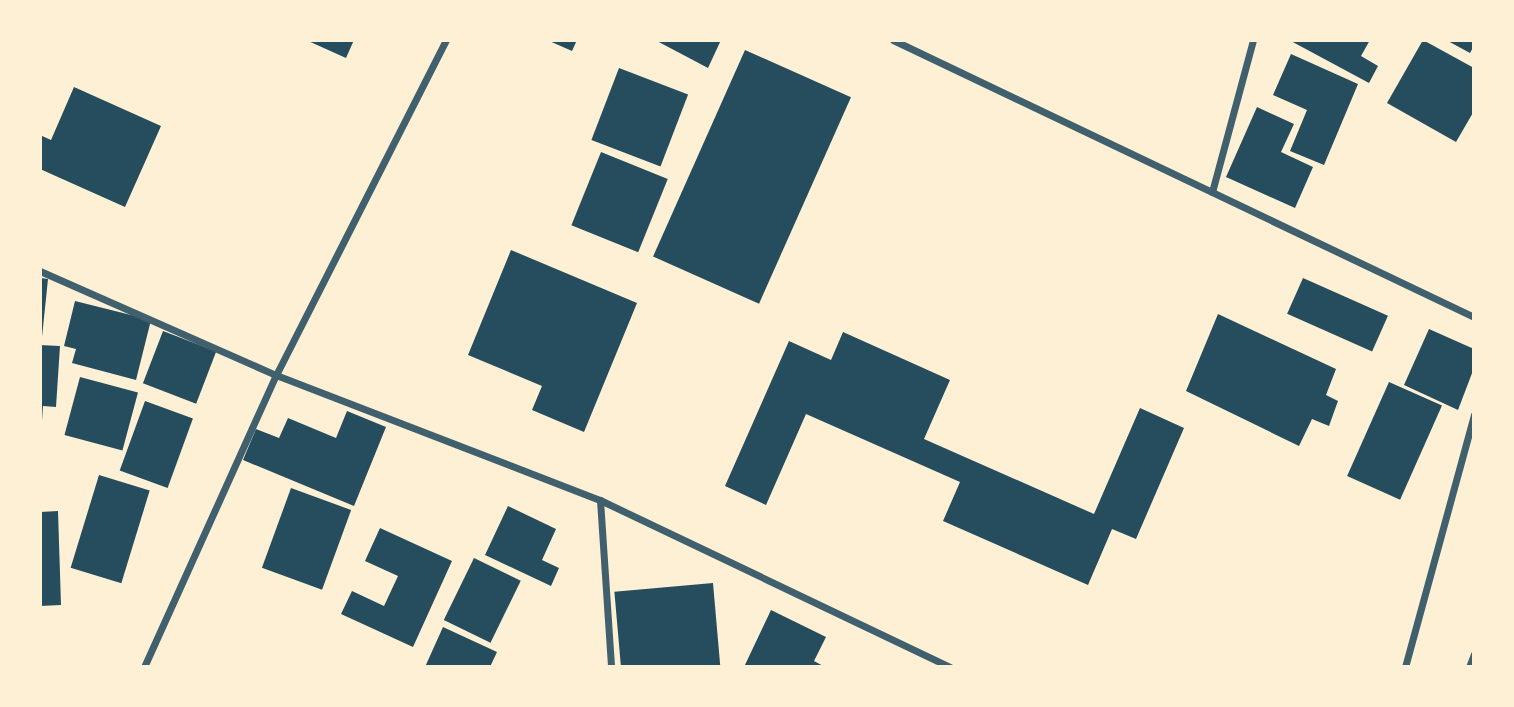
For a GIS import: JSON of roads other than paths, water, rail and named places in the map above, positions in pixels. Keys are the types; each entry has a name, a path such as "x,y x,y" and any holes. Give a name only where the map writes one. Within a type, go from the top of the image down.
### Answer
{"street":[{"path":"144,667 276,374 446,40"},
{"path":"893,40 1474,317"},
{"path":"1212,192 1253,40"},
{"path":"40,271 276,374 600,500 950,667"},
{"path":"1405,667 1474,414"},
{"path":"600,500 611,667"},
{"path":"1469,667 1474,654"}]}
